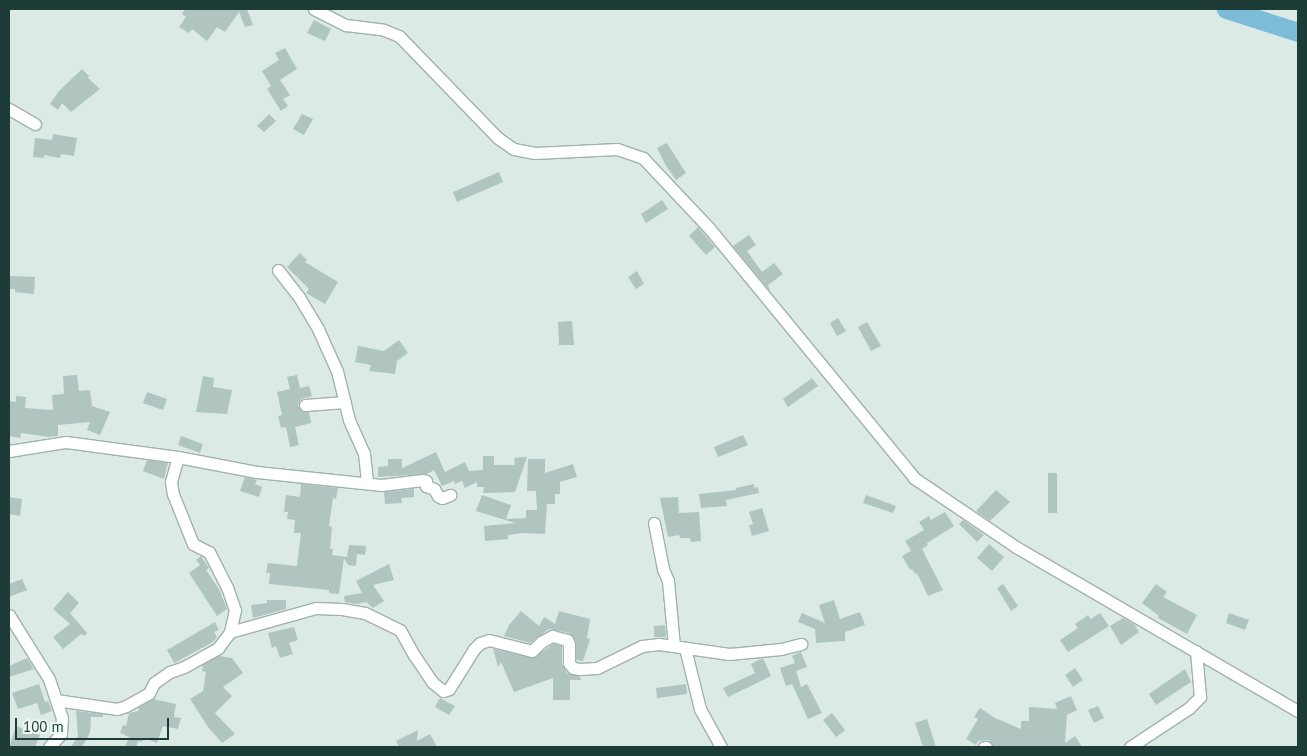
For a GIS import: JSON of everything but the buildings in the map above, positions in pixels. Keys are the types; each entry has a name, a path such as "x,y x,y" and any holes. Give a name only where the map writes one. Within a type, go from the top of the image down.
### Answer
{"street":[{"path":"314,9 346,25 384,30 400,36 498,138 514,149 535,153 617,149 643,158 709,228 914,478 1016,547 1298,711"},
{"path":"9,109 35,124"},
{"path":"278,270 299,297 318,329 337,371 349,420 364,453 368,482"},
{"path":"304,404 345,402"},
{"path":"9,451 66,442 178,457 257,472 368,482 381,485 423,480 426,481 426,486 434,489 438,496 442,498 450,495"},
{"path":"56,700 117,708 134,703 149,692 154,683 170,672 184,667 218,648 230,632 236,610 227,587 209,552 193,544 173,494 172,482 178,457"},
{"path":"654,523 663,569 668,581 679,647 700,709 721,747"},
{"path":"230,632 316,608 342,608 365,613 400,630 432,682 438,688 446,691 474,649 485,640 496,641 514,648 532,651 552,636 558,637 566,640 569,644 569,663 573,668 580,669 598,668 642,646 659,644 729,654 781,649 801,644"},
{"path":"9,615 50,679 63,727 61,734 49,747"},
{"path":"1130,747 1189,708 1200,697 1196,652"}],"waterway":[{"path":"1226,9 1298,32"}]}
